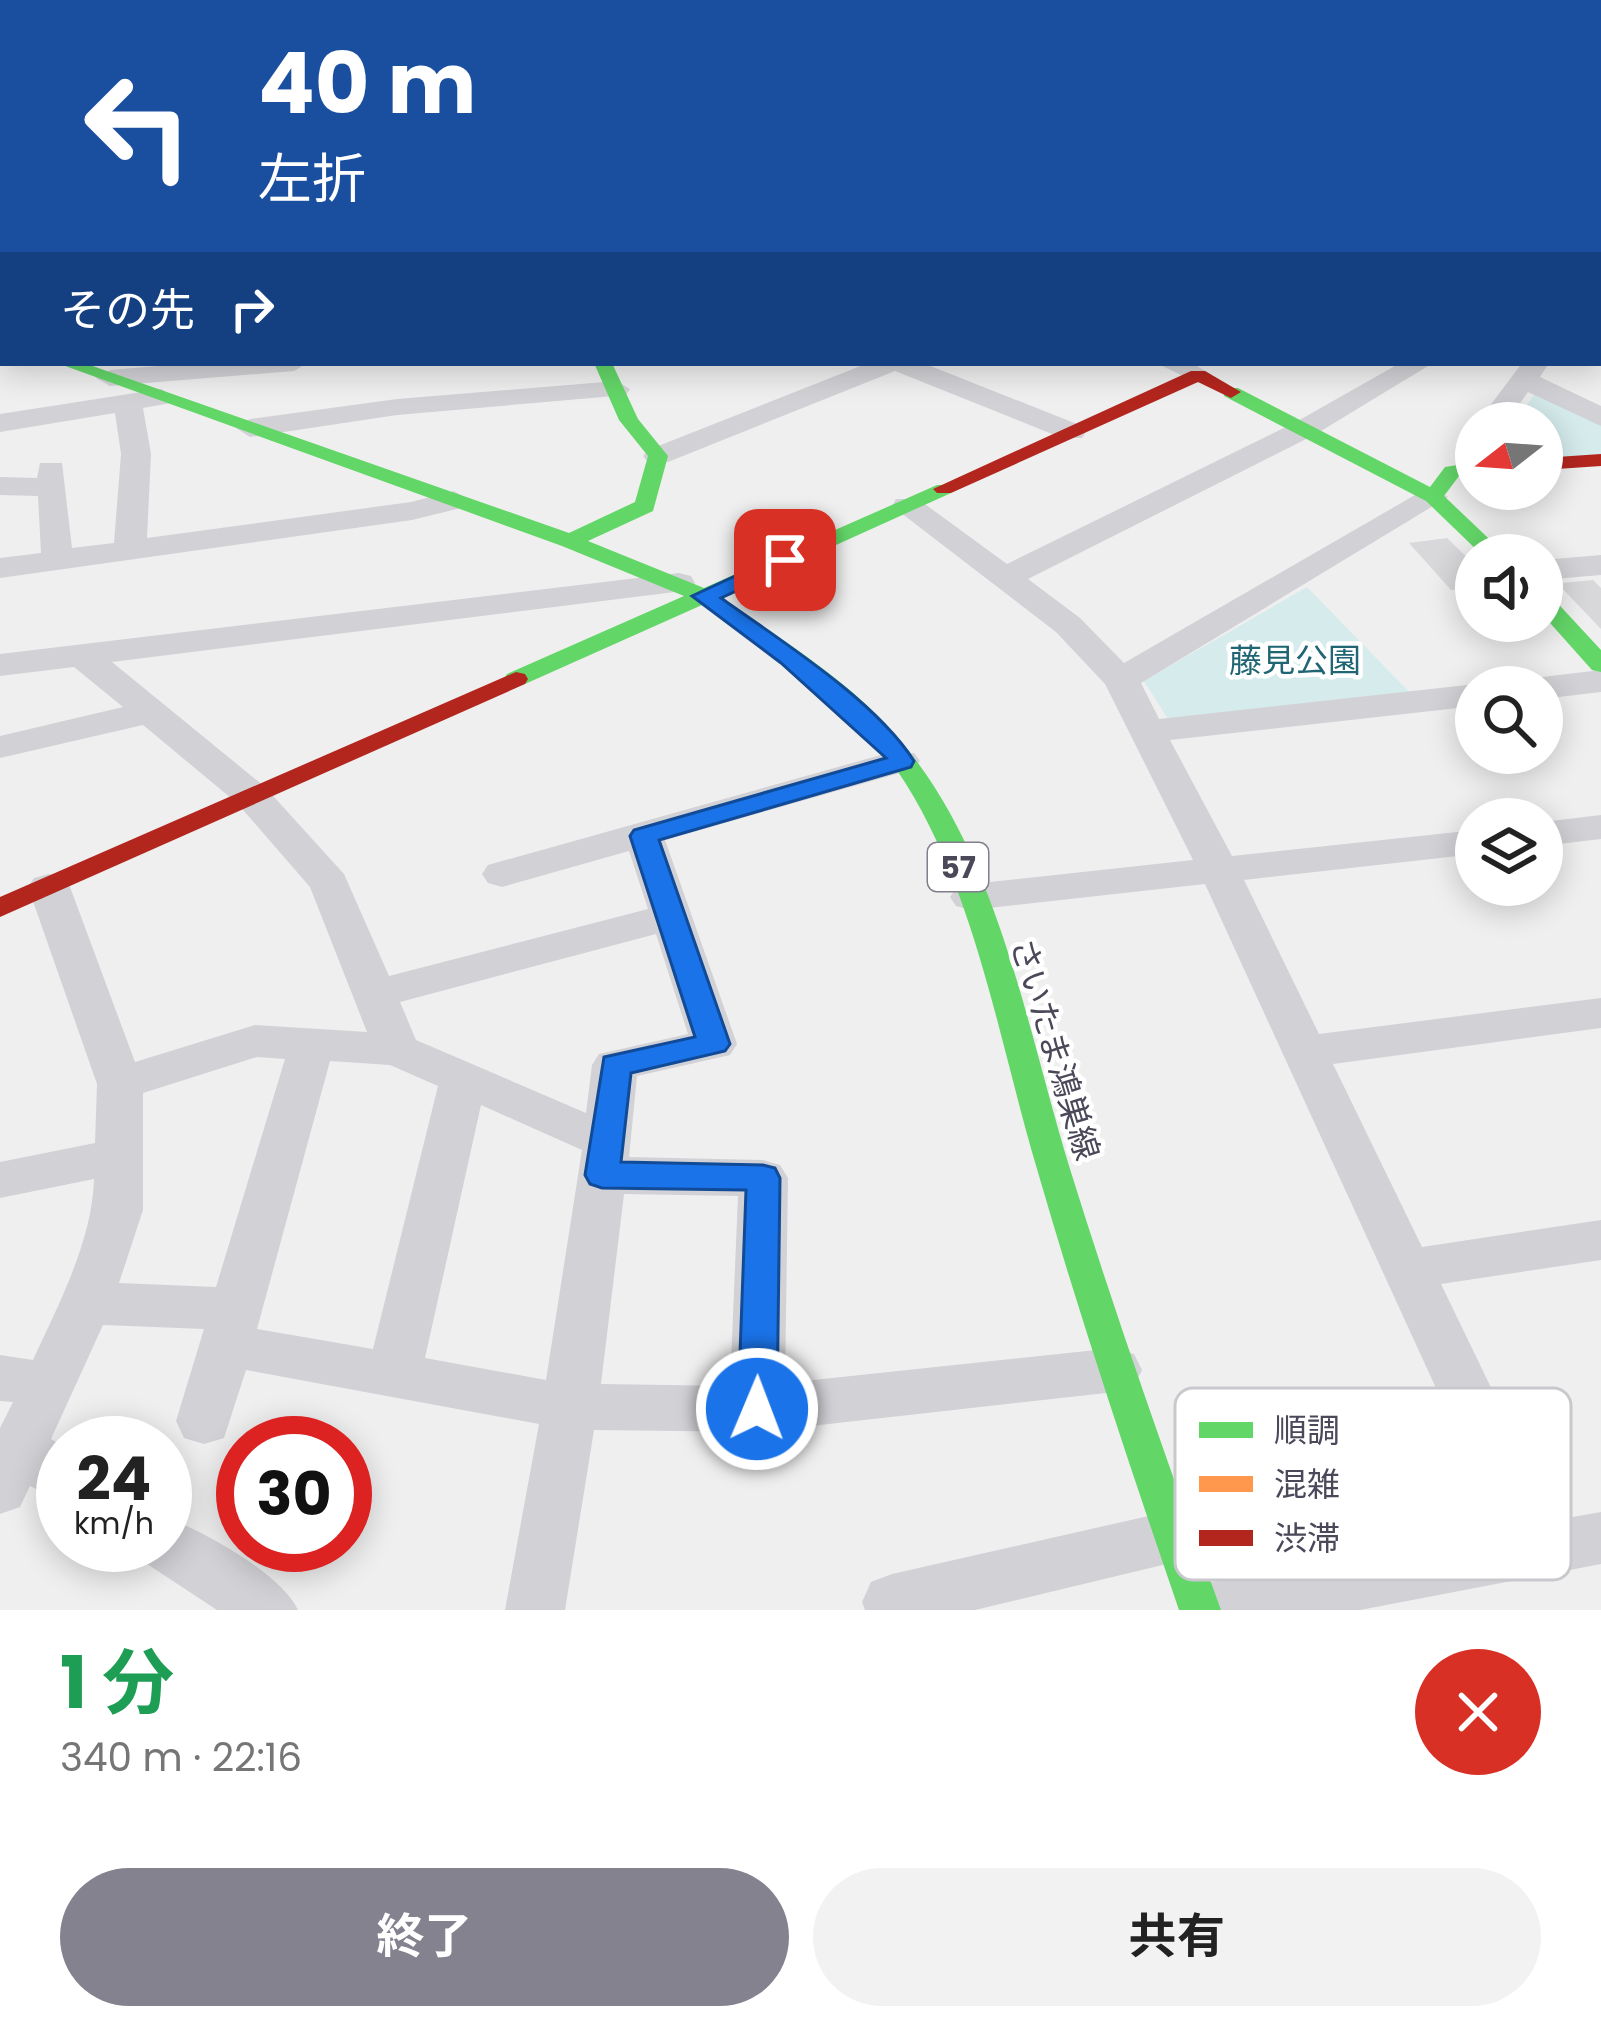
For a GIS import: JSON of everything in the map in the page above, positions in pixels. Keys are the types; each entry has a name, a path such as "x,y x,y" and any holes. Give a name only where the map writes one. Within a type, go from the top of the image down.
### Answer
{"main road":[{"path":"72,366 118,391"},
{"path":"0,908 691,590 908,506 1209,369 1306,428 1454,479 1484,534"},
{"path":"570,541 645,506 658,457 629,420 609,376"},
{"name":"さいたま鴻巣線","path":"162,397 570,541 691,590 790,658 890,744 927,800 971,897 1115,1370 1175,1537"},
{"path":"1563,463 1601,460"},
{"path":"1563,622 1601,665"},
{"name":"さいたま鴻巣線","path":"1190,1580 1200,1610"}],"street":[{"path":"0,422 232,366"},
{"path":"808,366 827,390"},
{"path":"658,457 887,366"},
{"path":"903,366 1072,432"},
{"path":"1005,578 1306,428 1415,366"},
{"path":"1507,402 1531,372 1601,417"},
{"path":"250,428 609,376"},
{"path":"118,391 162,397"},
{"path":"118,391 136,454 130,549"},
{"path":"0,486 52,478 57,560"},
{"path":"1121,680 1454,479"},
{"path":"0,568 412,512 454,500"},
{"path":"908,506 1068,625 1121,680 1219,871 1463,1388"},
{"path":"1563,568 1601,565"},
{"path":"0,665 691,590"},
{"path":"84,657 251,795 328,884 398,1050"},
{"path":"1563,686 1601,681"},
{"path":"1151,731 1455,697"},
{"path":"0,747 150,712"},
{"path":"502,874 901,761"},
{"path":"1563,832 1601,827"},
{"path":"535,1610 570,1407 615,1065 714,1044 644,836"},
{"path":"971,897 1455,844"},
{"path":"27,1471 24,1381 86,1303 118,1210 120,1084 49,887"},
{"path":"374,994 668,917"},
{"path":"1305,1052 1601,1013"},
{"path":"120,1084 255,1041 398,1050 604,1158 763,1178 757,1409"},
{"path":"204,1421 312,1045"},
{"path":"394,1375 463,1081"},
{"path":"0,1180 119,1156"},
{"path":"1407,1269 1601,1240"},
{"path":"86,1303 233,1327 394,1375 570,1407 757,1409 1115,1370"},
{"path":"892,1602 1175,1537"},
{"path":"1571,1543 1601,1538"},
{"path":"192,1561 268,1610"},
{"path":"1212,1610 1370,1580"}],"green space":[{"path":"1535,393 1554,402 1529,402"},
{"path":"1563,406 1601,424 1601,458 1563,461"},
{"name":"藤見公園","path":"1307,587 1416,699 1180,738 1144,681"}],"building":[{"path":"1447,538 1455,546 1455,590 1451,590 1409,543"},
{"path":"1593,580 1601,588 1601,629 1563,589 1563,583"}],"traffic: fast":[{"path":"74,366 570,541 704,596"},
{"path":"570,541 645,506 658,456 629,420 604,366"},
{"path":"1231,392 1433,497 1455,471"},
{"path":"944,489 704,596 871,724 919,783 945,832 988,946 1088,1279 1175,1538"},
{"path":"1433,497 1473,534"},
{"path":"516,679 704,596"},
{"path":"1563,623 1601,665"},
{"path":"1190,1580 1200,1610"}],"traffic: jam":[{"path":"944,489 1198,375 1231,392"},
{"path":"1563,463 1601,460"},
{"path":"0,908 516,679"}],"route":[{"path":"757,1409 763,1178 602,1175 615,1065 714,1044 644,836 901,761 890,744 790,658 704,596 785,560"}]}
